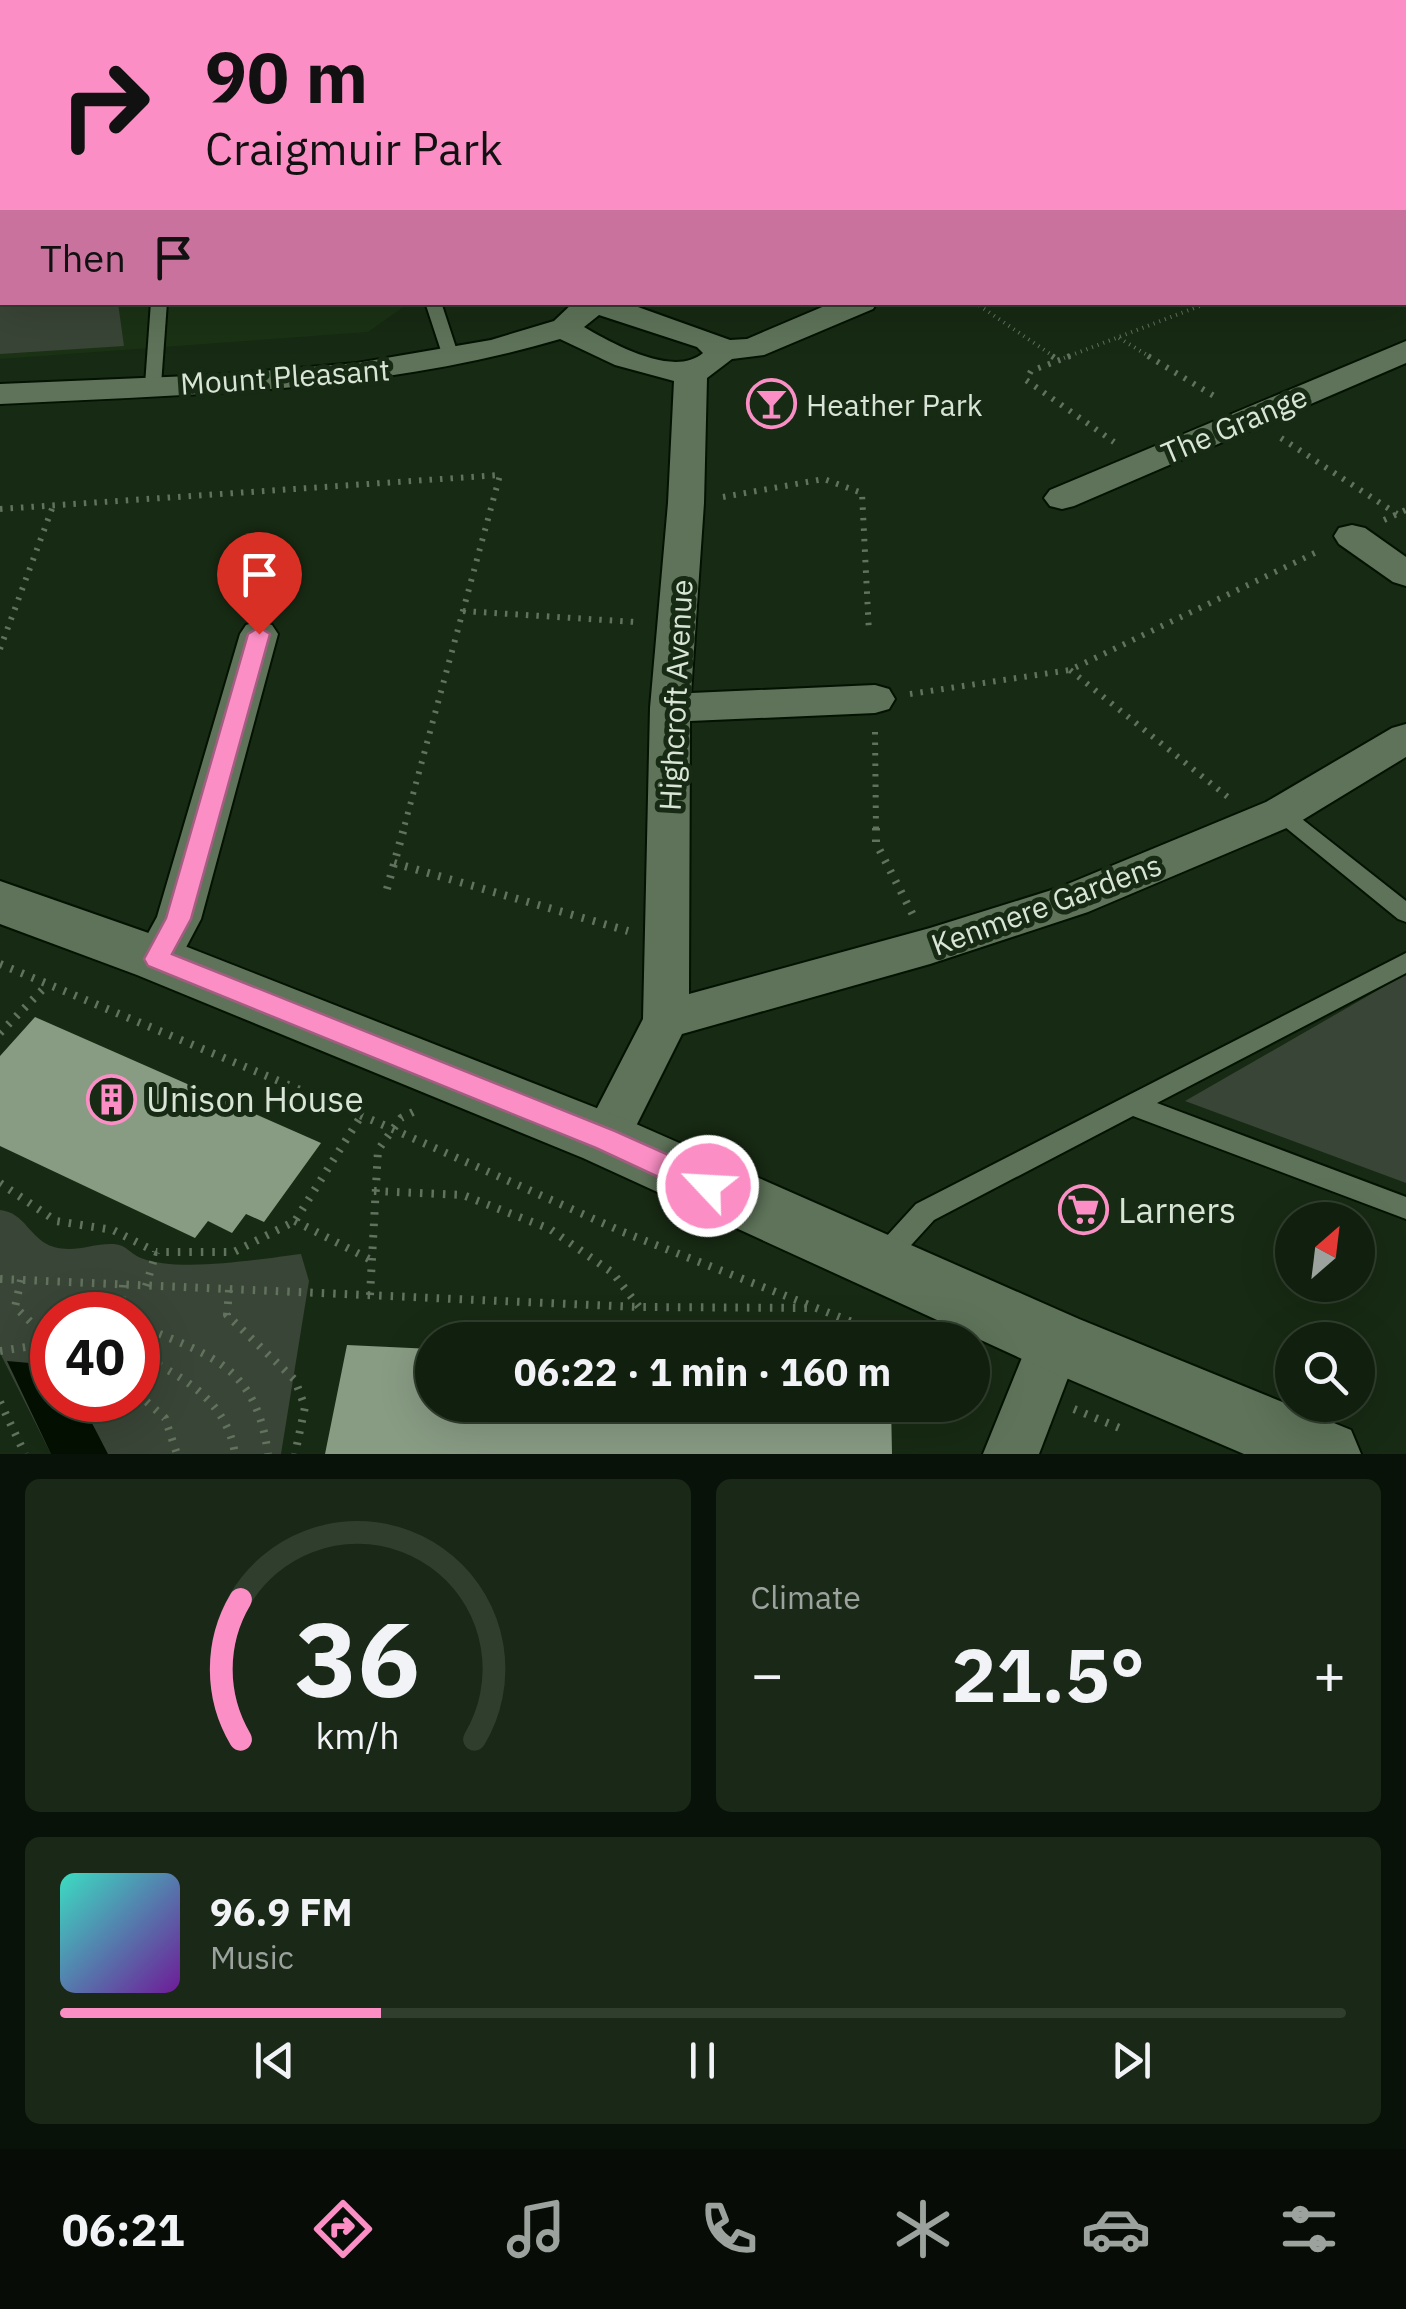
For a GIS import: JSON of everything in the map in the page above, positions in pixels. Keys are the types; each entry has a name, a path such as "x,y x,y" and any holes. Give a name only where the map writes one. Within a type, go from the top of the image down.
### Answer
{"street":[{"name":"Mount Pleasant","path":"0,394 356,374 452,360 566,328 586,308 598,305"},
{"path":"605,305 708,340 705,361"},
{"path":"566,328 665,370 753,348 855,305"},
{"name":"The Grange","path":"1062,498 1406,351"},
{"name":"Highcroft Avenue","path":"666,1019 670,708 686,503 705,361"},
{"path":"1352,536 1406,574"},
{"path":"157,959 179,919 259,634"},
{"path":"670,708 875,699"},
{"name":"Kenmere Gardens","path":"666,1019 930,946 1073,900 1269,817 1406,738"},
{"path":"0,902 157,959 606,1139 1056,1341 1234,1435 1326,1454"},
{"path":"606,1139 666,1019"},
{"path":"1011,1454 1056,1341"}],"lane":[{"path":"153,385 159,305"},
{"path":"434,305 452,360"},
{"path":"1269,817 1406,913"},
{"path":"878,1264 925,1212 1406,962"},
{"path":"1133,1105 1406,1208"}],"path":[{"path":"978,305 1059,360"},
{"path":"1143,462 1026,380 1031,371 1202,305"},
{"path":"0,509 500,474 387,890"},
{"path":"686,503 824,479 862,494 869,633"},
{"path":"0,649 53,506"},
{"path":"930,946 876,844 875,699 1070,670 1406,510"},
{"path":"463,611 677,624"},
{"path":"1070,670 1269,817"},
{"path":"394,863 668,943"},
{"path":"0,964 362,1116 623,1232 854,1322"},
{"path":"0,1033 48,984"},
{"path":"370,1296 378,1150 401,1118 422,1108"},
{"path":"0,1183 56,1221 113,1230 156,1252 234,1252 295,1221 362,1116"},
{"path":"374,1191 462,1195 550,1230 613,1272 639,1307"},
{"path":"295,1221 371,1260"},
{"path":"146,1286 156,1252"},
{"path":"0,1280 639,1307 819,1308"},
{"path":"21,1280 15,1307 30,1321"},
{"path":"122,1292 123,1284"},
{"path":"229,1290 227,1315 294,1380 305,1408 295,1454"},
{"path":"160,1335 218,1360 254,1394 267,1427 268,1454"},
{"path":"0,1351 30,1346"},
{"path":"160,1365 200,1392 222,1415 236,1454"},
{"path":"0,1402 25,1454"},
{"path":"160,1414 178,1454"}],"shaded area":[{"path":"0,305 406,305 368,332 0,359"},
{"path":"0,305 118,305 124,346 0,354"},
{"path":"1406,974 1406,1183 1185,1101"},
{"path":"0,1210 16,1216 39,1239 62,1249 114,1244 141,1258 176,1264 220,1264 301,1254 309,1281 281,1454 51,1454 35,1422 160,1422 160,1292 30,1292 30,1412 0,1353"},
{"path":"7,1361 30,1363 30,1410"},
{"path":"36,1422 91,1422 108,1454 51,1454"}],"building":[{"name":"Unison House","path":"35,1017 321,1143 264,1222 246,1214 232,1233 208,1221 195,1238 0,1146 0,1056"},
{"path":"347,1345 415,1348 415,1422 891,1422 892,1454 325,1454"}],"place":[{"name":"Heather Park","path":"771,404"},
{"name":"Unison House","path":"111,1099"},
{"name":"Larners","path":"1083,1210"}],"route":[{"path":"259,634 179,919 157,959 606,1139 708,1186"}]}
